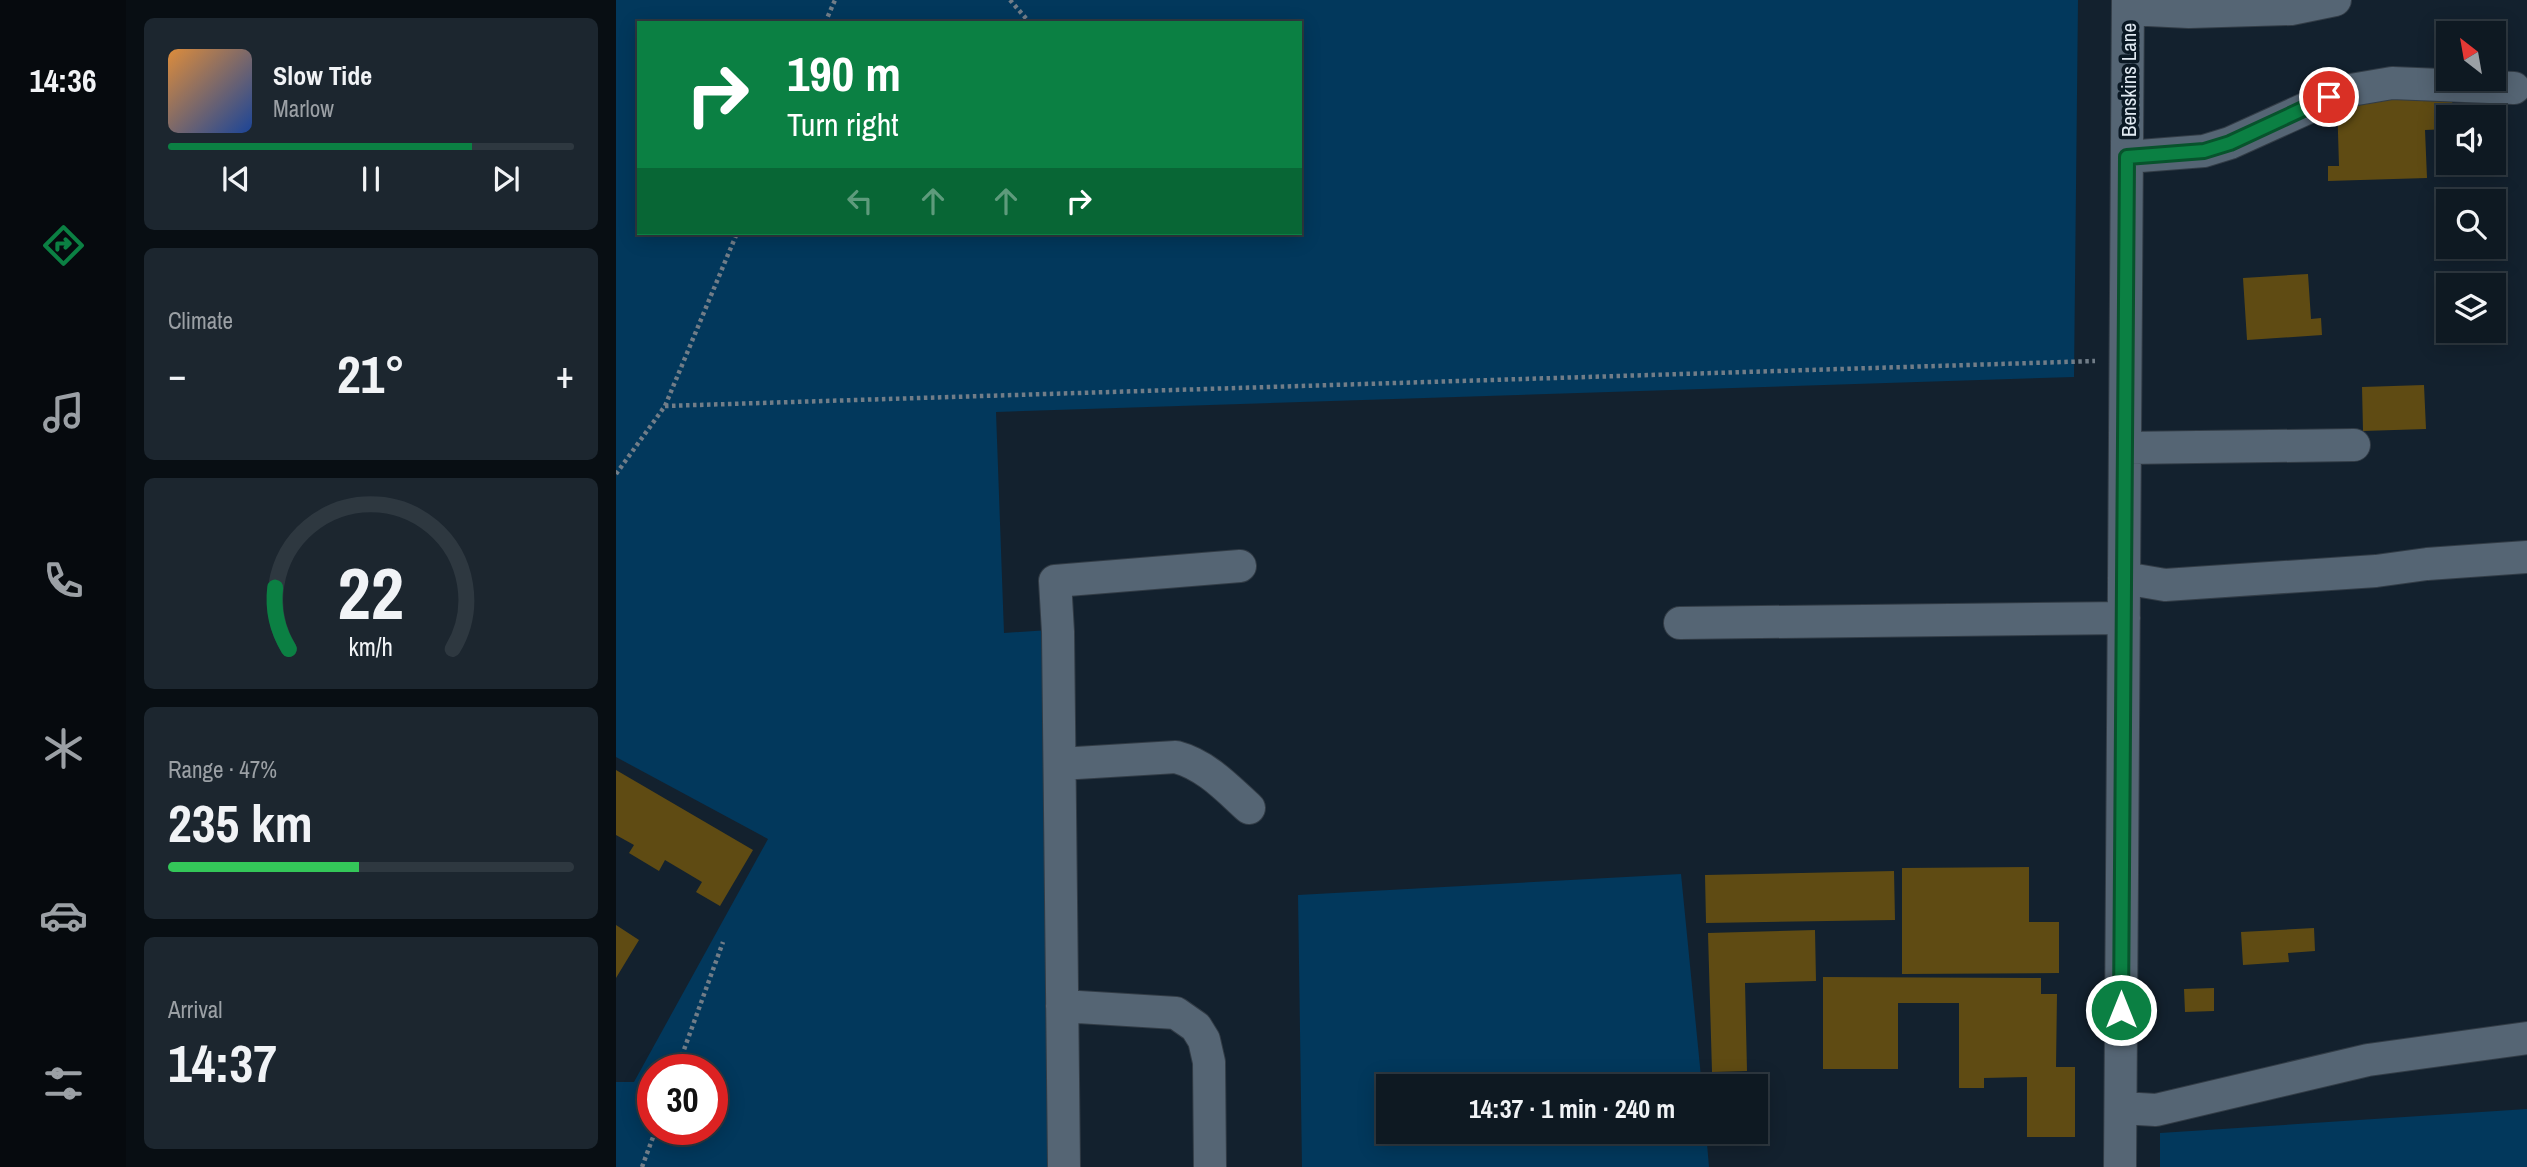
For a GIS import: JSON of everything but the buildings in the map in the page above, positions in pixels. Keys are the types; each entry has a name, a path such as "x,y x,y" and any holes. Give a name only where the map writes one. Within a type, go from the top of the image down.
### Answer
{"street":[{"path":"2128,4 2189,12 2291,9 2335,0"},
{"name":"Benskins Lane","path":"2120,1167 2128,4"},
{"path":"2127,157 2204,151 2230,143 2345,91 2392,83 2514,88"},
{"path":"2125,448 2354,444"},
{"path":"2124,578 2165,585 2376,571 2427,564 2527,557"},
{"path":"1064,1167 1058,632 1055,581 1240,566"},
{"path":"1681,623 2124,618"},
{"path":"1059,764 1177,757 1191,761 1209,772 1249,808"},
{"path":"1062,1006 1176,1013 1196,1027 1204,1040 1209,1062 1210,1167"},
{"path":"2120,1108 2156,1110 2368,1060 2527,1038"}],"path":[{"path":"826,21 835,0"},
{"path":"1010,0 1028,21"},
{"path":"616,474 665,406 736,235"},
{"path":"665,406 2126,360"},
{"path":"682,1054 723,942"},
{"path":"642,1167 650,1145"}],"shaded area":[{"path":"616,0 2078,0 2074,377 996,412 1004,633 1049,630 1054,1167 616,1167 616,1082 634,1082 637,1077 637,1145 728,1145 728,1054 649,1054 768,839 616,757"},
{"path":"1681,874 1701,1074 1376,1074 1376,1144 1707,1144 1709,1167 1302,1167 1298,895"},
{"path":"2527,1109 2527,1167 2160,1167 2160,1133"}],"route":[{"path":"2121,1010 2127,157 2204,151 2230,143 2329,97"}]}
